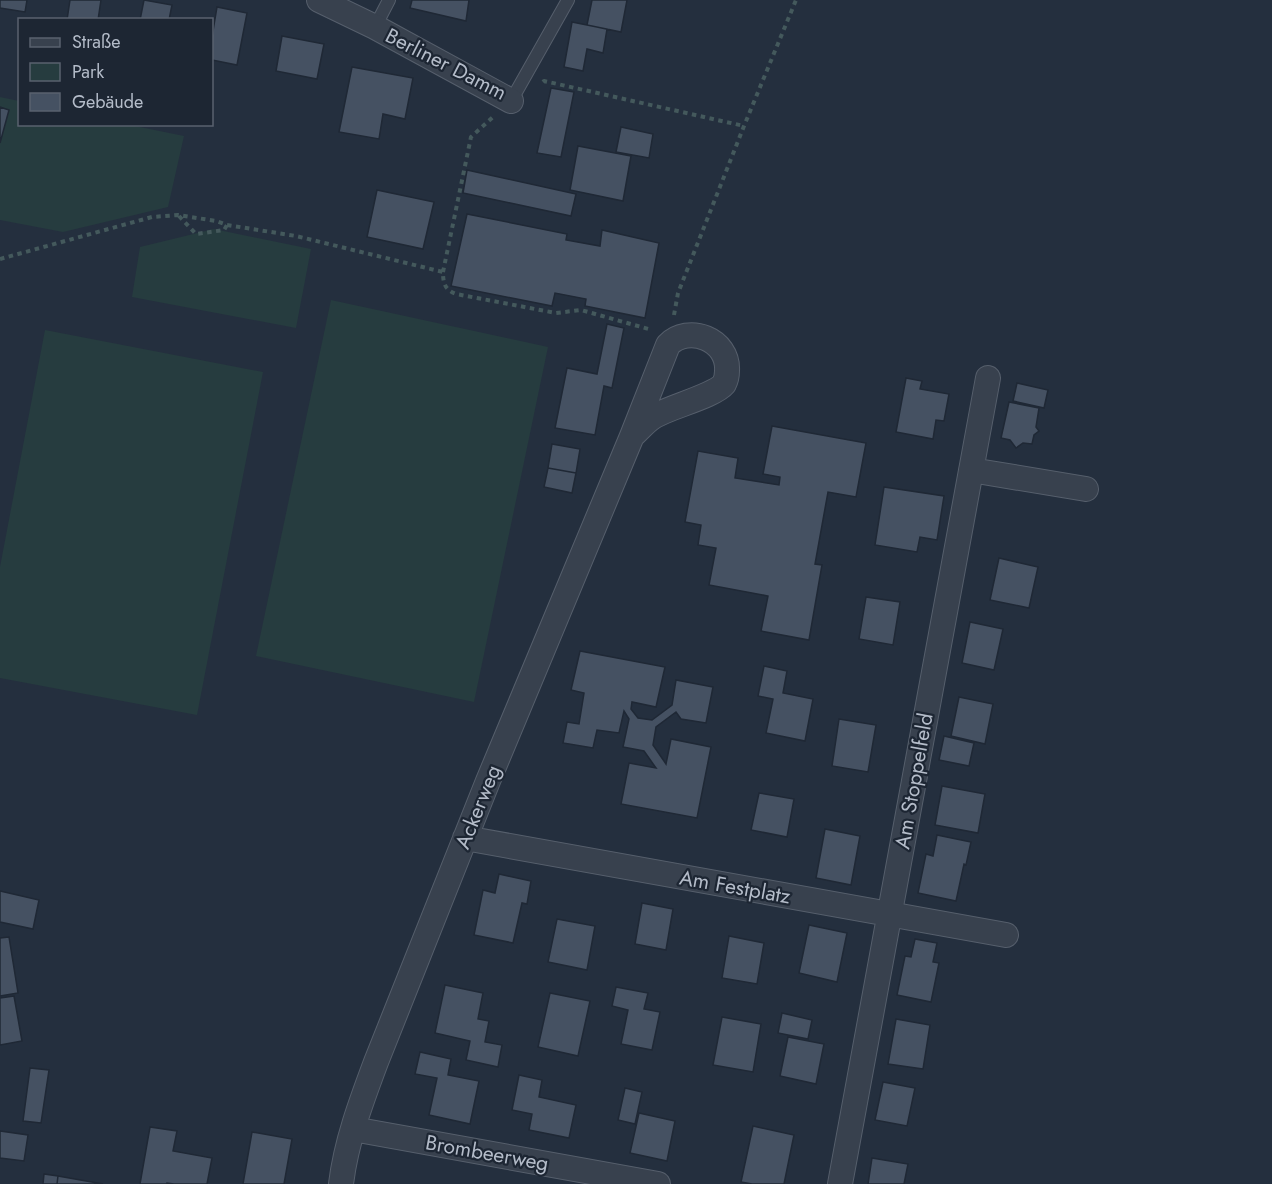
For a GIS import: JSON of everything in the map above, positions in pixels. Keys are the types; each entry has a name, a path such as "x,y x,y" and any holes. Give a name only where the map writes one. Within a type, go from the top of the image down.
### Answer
{"street":[{"name":"Berliner Damm","path":"319,0 375,27 511,101"},
{"name":"Ackerweg","path":"341,1184 346,1150 358,1108 465,838 668,345 673,340 690,336 711,340 724,353 728,364 724,383 716,390 652,417 632,436"},
{"name":"Am Stoppelfeld","path":"840,1184 988,378"},
{"path":"971,470 1086,489"},
{"name":"Am Festplatz","path":"465,838 1006,935"},
{"name":"Brombeerweg","path":"353,1129 657,1184"}],"lane":[{"name":"Berliner Damm","path":"375,27 389,0"},
{"name":"Berliner Damm","path":"511,101 568,0"}],"path":[{"path":"668,345 678,293 796,0"},
{"path":"668,345 651,330 581,310 556,313 456,294 446,288 443,282 443,272 471,136 511,101 544,81 744,126"},
{"path":"0,259 152,217 178,215 296,236 443,272"},
{"path":"178,215 196,234 224,230 227,225"}],"green space":[{"path":"0,97 18,101 18,126 135,126 184,136 168,207 63,232 0,220"},
{"path":"214,229 311,249 296,328 132,297 140,247"},
{"path":"331,300 548,347 474,702 256,656"},
{"path":"45,330 263,372 197,715 0,678 0,567"}],"building":[{"path":"0,0 27,0 25,12 0,8"},
{"path":"70,0 101,0 98,18 67,18"},
{"path":"144,0 172,5 169,18 140,18"},
{"path":"412,0 469,0 466,21 410,8"},
{"path":"592,0 627,0 621,32 587,25"},
{"path":"217,7 247,13 237,65 213,60 213,31"},
{"path":"572,22 607,29 603,53 587,49 583,71 564,67"},
{"path":"282,36 324,44 317,79 276,71"},
{"path":"352,67 413,78 405,119 383,114 379,139 339,132"},
{"path":"551,88 574,92 561,157 537,153"},
{"path":"0,107 9,110 0,143"},
{"path":"621,127 653,134 649,158 616,152"},
{"path":"578,146 631,156 623,201 570,190"},
{"path":"467,170 576,194 571,216 463,193"},
{"path":"377,190 434,202 423,249 367,237"},
{"path":"467,214 567,234 566,240 600,246 602,230 659,243 645,318 585,306 586,299 555,293 552,306 451,286"},
{"path":"607,324 624,328 612,388 604,386 595,435 555,428 567,368 597,374"},
{"path":"906,378 922,381 920,389 949,394 944,421 936,420 933,439 896,432"},
{"path":"1017,383 1048,390 1044,408 1013,401"},
{"path":"1009,402 1039,408 1036,427 1039,431 1034,435 1032,444 1023,443 1016,448 1010,440 1001,438"},
{"path":"772,426 866,443 856,497 828,492 815,564 822,565 809,640 761,631 768,596 709,585 716,548 698,545 701,525 685,522 698,451 738,458 735,478 779,485 780,477 763,474"},
{"path":"552,444 580,449 576,473 548,468"},
{"path":"548,468 576,473 572,493 544,487"},
{"path":"884,487 944,496 937,540 920,537 917,552 875,545"},
{"path":"999,558 1038,567 1029,608 990,600"},
{"path":"866,597 900,602 893,645 859,639"},
{"path":"970,622 1003,629 994,670 962,663"},
{"path":"580,651 665,667 656,707 632,702 631,709 638,718 652,720 672,705 676,680 713,687 706,723 681,719 676,712 656,727 653,745 666,764 671,739 711,747 697,818 621,804 629,763 656,768 644,751 623,747 629,719 624,711 619,733 597,730 593,748 563,743 567,722 579,724 584,693 571,690"},
{"path":"764,666 787,671 783,693 813,699 805,741 766,733 773,699 758,696"},
{"path":"959,697 993,704 985,744 951,736"},
{"path":"839,719 876,725 868,772 832,766"},
{"path":"944,736 974,743 969,766 939,760"},
{"path":"942,786 985,794 978,833 935,825"},
{"path":"759,793 794,799 787,837 751,830"},
{"path":"825,829 860,836 851,885 816,878"},
{"path":"937,835 971,842 956,901 918,893 926,854 933,856"},
{"path":"499,874 531,881 527,904 522,903 513,943 474,935 483,890 495,893"},
{"path":"0,891 39,900 33,929 0,922"},
{"path":"642,903 673,909 666,950 635,944"},
{"path":"557,919 595,926 587,970 548,962"},
{"path":"809,925 847,933 837,982 799,973"},
{"path":"729,936 764,943 757,984 722,978"},
{"path":"9,937 18,993 0,996 0,938"},
{"path":"915,939 937,943 933,962 939,963 931,1002 897,995 905,956 911,957"},
{"path":"445,985 483,993 478,1019 489,1021 485,1042 502,1045 498,1067 466,1060 470,1041 435,1033"},
{"path":"616,987 648,993 644,1009 660,1012 652,1050 621,1044 628,1010 612,1006"},
{"path":"550,993 590,1001 578,1056 538,1047"},
{"path":"14,996 22,1041 0,1045 0,998"},
{"path":"782,1013 812,1020 808,1039 778,1033"},
{"path":"722,1017 761,1024 753,1072 713,1065"},
{"path":"896,1019 930,1025 923,1069 888,1064"},
{"path":"788,1037 824,1044 816,1084 780,1076"},
{"path":"420,1052 451,1059 448,1075 479,1081 470,1124 429,1115 437,1078 415,1074"},
{"path":"30,1068 49,1070 41,1123 23,1121"},
{"path":"519,1075 542,1080 539,1097 576,1105 569,1138 529,1130 532,1114 512,1110"},
{"path":"883,1082 915,1088 907,1126 875,1120"},
{"path":"625,1088 642,1092 635,1124 618,1120"},
{"path":"639,1113 675,1121 667,1161 630,1153"},
{"path":"753,1126 794,1135 784,1184 741,1182"},
{"path":"150,1127 177,1131 173,1151 212,1158 207,1184 140,1184"},
{"path":"0,1131 28,1135 24,1161 0,1158"},
{"path":"252,1132 292,1139 284,1184 243,1184"},
{"path":"872,1158 908,1164 904,1184 868,1184"},
{"path":"44,1174 58,1176 57,1184 43,1184"},
{"path":"58,1176 103,1184 57,1184"}]}
